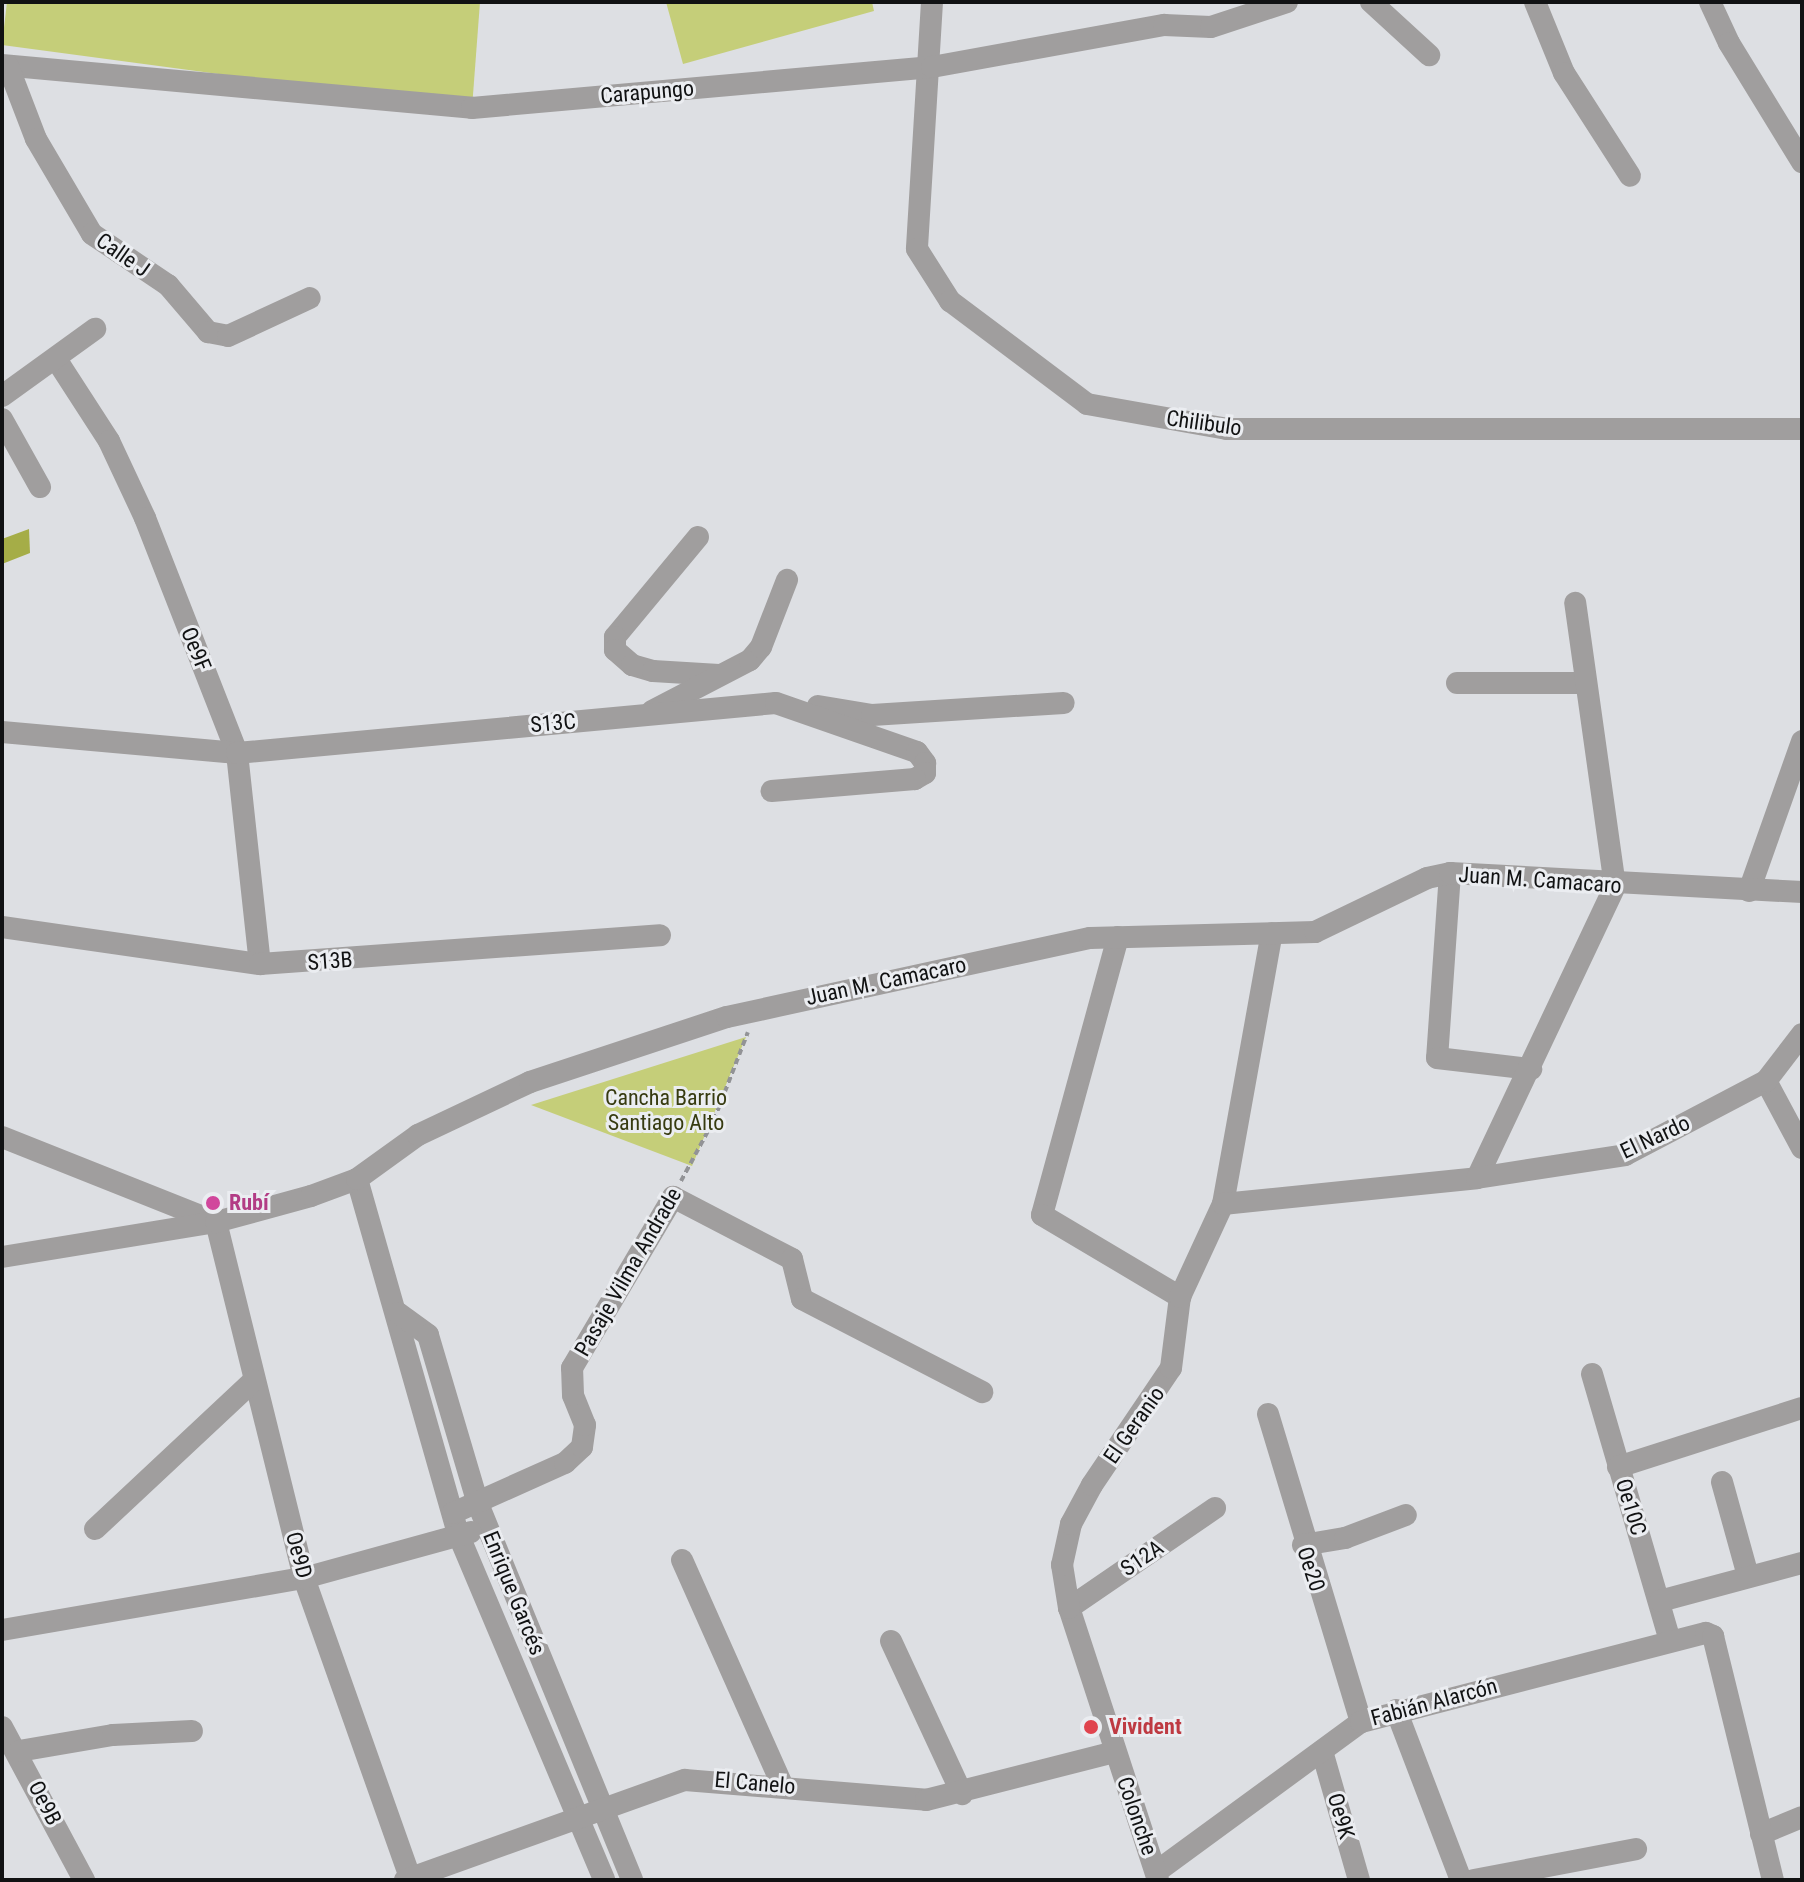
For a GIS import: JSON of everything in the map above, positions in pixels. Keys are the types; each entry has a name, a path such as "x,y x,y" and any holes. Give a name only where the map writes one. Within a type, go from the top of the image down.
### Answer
{"street":[{"name":"Chilibulo","path":"932,2 932,67 917,249 950,301 1087,404 1227,429 1802,429"},
{"name":"Carapungo","path":"5,66 472,108 932,67 1164,25 1211,27 1287,2"},
{"path":"1371,2 1429,55"},
{"path":"1535,2 1564,73 1630,176"},
{"path":"1710,2 1729,43 1802,162"},
{"name":"Calle J","path":"5,66 36,139 92,234 168,285 208,332 228,336 310,298"},
{"path":"2,396 95,329"},
{"name":"Oe9F","path":"56,359 109,441 145,518 237,753 260,964"},
{"path":"2,419 40,487"},
{"path":"698,537 615,637 615,650 632,665 653,671 719,675"},
{"path":"644,715 750,660 761,647 787,580"},
{"path":"1223,1204 1477,1178 1615,886 1575,603"},
{"path":"1457,683 1586,683"},
{"path":"776,703 872,715 1064,703"},
{"name":"S13C","path":"2,732 237,753 776,703 917,752 925,773 915,779 771,791"},
{"path":"1749,891 1802,741"},
{"path":"1450,873 1437,1058 1531,1069"},
{"name":"Juan M. Camacaro","path":"2,1257 216,1222 357,1179 418,1135 530,1082 755,1009 1090,938 1272,933 1328,928 1427,878 1450,873 1615,886 1802,892"},
{"name":"S13B","path":"2,927 260,964 660,935"},
{"name":"El Geranio","path":"1115,1752 1069,1608 1062,1565 1071,1524 1171,1368 1180,1297 1223,1204 1272,933"},
{"path":"1118,937 1042,1215 1180,1297"},
{"name":"El Nardo","path":"1477,1178 1625,1155 1766,1081 1802,1034"},
{"path":"1766,1081 1802,1148"},
{"path":"2,1137 216,1222"},
{"name":"Enrique Garcés","path":"357,1179 398,1313 459,1536 604,1880"},
{"path":"673,1197 792,1259 802,1299 982,1392"},
{"name":"Pasaje Vilma Andrade","path":"453,1513 565,1463 582,1447 585,1425 573,1395 572,1368 673,1197"},
{"name":"Oe9D","path":"216,1222 304,1578 409,1879"},
{"name":"Enrique Garcés","path":"398,1313 428,1335 478,1504 632,1880"},
{"name":"Oe10C","path":"1592,1374 1670,1641"},
{"path":"95,1529 254,1380"},
{"path":"1618,1467 1802,1408"},
{"name":"Oe20","path":"1268,1414 1303,1545 1361,1722"},
{"path":"1722,1482 1748,1576"},
{"name":"S12A","path":"1069,1608 1215,1508"},
{"path":"1303,1545 1345,1538 1406,1515"},
{"path":"2,1630 304,1578 487,1527"},
{"path":"682,1560 782,1785"},
{"path":"1660,1601 1802,1563"},
{"name":"Fabián Alarcón","path":"1157,1876 1361,1722 1396,1710 1706,1633 1713,1636 1761,1834"},
{"path":"891,1641 962,1794"},
{"path":"1396,1710 1461,1880"},
{"name":"Oe9B","path":"2,1727 19,1751 84,1880"},
{"path":"19,1751 113,1735 192,1731"},
{"name":"Oe9K","path":"1322,1751 1359,1880"},
{"name":"El Canelo","path":"409,1879 601,1807 685,1780 782,1785 926,1800 962,1794 1115,1752"},
{"name":"Colonche","path":"1115,1752 1157,1876"},
{"path":"1773,1880 1761,1834 1802,1817"},
{"path":"1474,1880 1636,1849"}],"path":[{"name":"Pasaje Vilma Andrade","path":"673,1197 714,1120 755,1009"}],"green space":[{"path":"7,2 480,2 472,108 2,45"},
{"path":"666,2 872,2 874,11 683,64"},
{"path":"29,529 30,553 2,564 2,539"},
{"name":"Cancha Barrio Santiago Alto","path":"746,1037 692,1166 531,1105"}],"place":[{"name":"Rubí","path":"213,1203"},
{"name":"Vivident","path":"1091,1727"}]}
